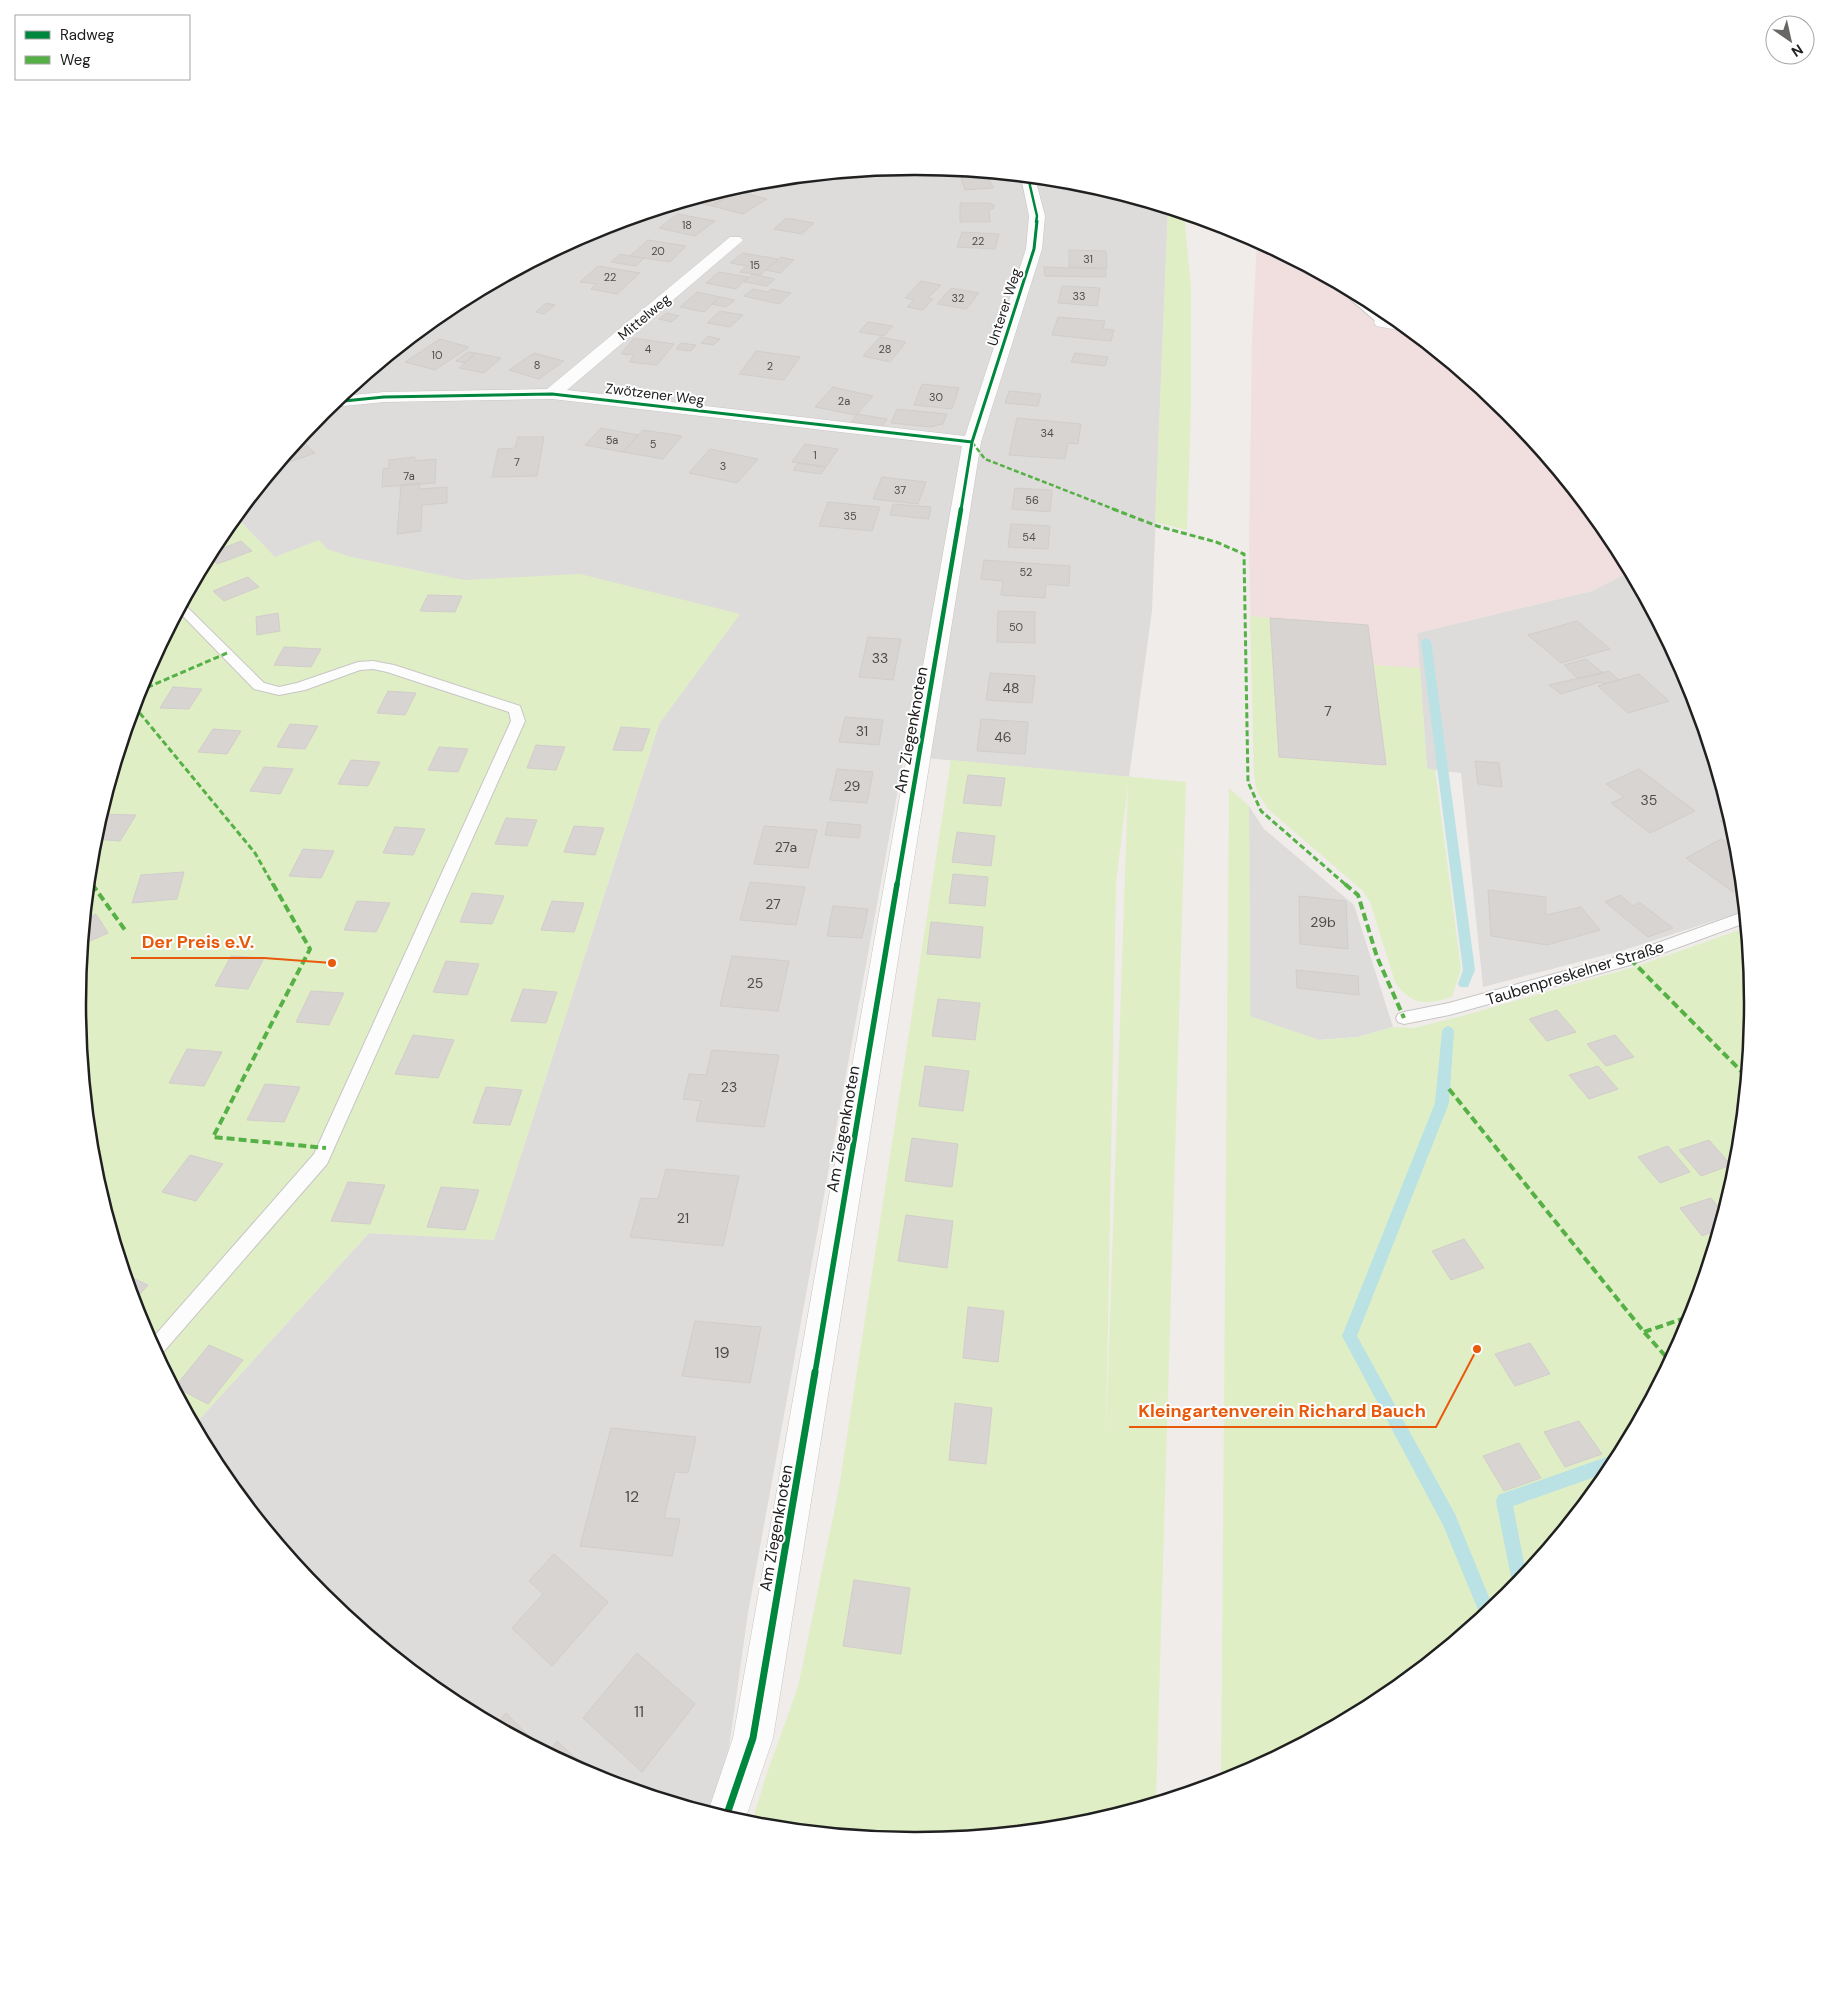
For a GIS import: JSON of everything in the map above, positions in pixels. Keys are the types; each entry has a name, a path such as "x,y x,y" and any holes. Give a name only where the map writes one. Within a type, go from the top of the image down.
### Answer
{"street":[{"name":"Unterer Weg","path":"972,442 1034,249 1037,216 1029,183"},
{"name":"Mittelweg","path":"552,394 735,240"},
{"path":"1382,322 1388,323"},
{"name":"Zwötzener Weg","path":"347,401 384,397 552,394 972,442"},
{"name":"Am Ziegenknoten","path":"728,1810 753,1738 972,442"}],"lane":[{"path":"1367,309 1382,322"},
{"path":"160,1344 321,1159 518,721 515,709 389,668 373,665 358,666 310,684 279,691 259,686 186,610"},
{"name":"Taubenpreskelner Straße","path":"1404,1018 1450,1010 1630,959 1739,920"}],"shaded area":[{"path":"915,175 969,177 1023,182 1077,191 1129,203 1168,215 1152,611 1129,777 904,756 748,1613 728,1755 710,1806 649,1788 598,1769 548,1747 455,1693 410,1661 329,1590 292,1550 226,1464 198,1420 369,1233 494,1239 659,724 371,657 241,522 292,457 329,417 369,380 410,346 455,314 501,286 548,260 598,238 649,219 701,203 753,191 807,182"},
{"path":"1257,249 1282,260 1375,314 1420,346 1461,380 1501,417 1538,457 1572,499 1624,575 1592,591 1417,633 1427,769 1254,757 1249,549 1252,340"},
{"path":"1624,575 1658,637 1681,686 1700,737 1716,789 1728,842 1739,918 1735,914 1624,950 1483,987 1461,773 1427,769 1417,633 1592,591"},
{"path":"1249,806 1264,829 1354,905 1393,1027 1358,1037 1319,1040 1250,1017"}],"green space":[{"path":"1168,215 1185,220 1191,288 1191,407 1187,530 1155,522"},
{"path":"241,522 275,557 319,540 327,549 351,557 464,580 580,574 740,614 659,724 494,1240 369,1233 198,1420 149,1321 130,1270 114,1218 93,1112 86,1004 88,949 93,895 102,842 114,789 130,737 149,686 172,637 197,589"},
{"path":"1250,616 1270,618 1279,757 1387,766 1373,665 1420,668 1427,768 1435,770 1461,969 1452,997 1420,1002 1407,996 1401,990 1395,982 1370,902 1362,890 1268,809 1257,792 1254,775"},
{"path":"951,760 1186,782 1156,1796 1077,1816 1023,1825 969,1830 915,1832 861,1830 807,1825 754,1816 798,1687 839,1488","holes":["1128,785 1106,1434 1116,883"]},
{"path":"1229,788 1249,806 1250,1016 1319,1040 1358,1037 1393,1027 1414,1028 1462,1016 1637,966 1740,930 1744,1004 1742,1058 1737,1112 1728,1165 1716,1218 1700,1270 1681,1321 1633,1418 1604,1464 1538,1550 1501,1590 1461,1627 1420,1661 1375,1693 1282,1747 1221,1773"}],"building":[{"path":"961,177 989,179 993,188 965,190"},
{"path":"744,193 767,199 743,214 712,206 726,197"},
{"path":"726,197 712,206 700,203"},
{"path":"960,203 989,203 994,205 994,208 989,210 990,222 960,222"},
{"path":"678,214 715,221 695,236 659,228"},
{"path":"786,218 814,223 802,234 774,229"},
{"path":"962,232 999,234 995,249 957,247"},
{"path":"648,240 686,246 670,262 630,256"},
{"path":"1069,250 1106,251 1107,268 1069,267"},
{"path":"743,253 778,259 760,275 740,272 747,266 730,263"},
{"path":"620,254 644,258 636,266 611,262"},
{"path":"781,257 794,260 780,273 766,270"},
{"path":"598,266 640,273 617,294 591,289 597,284 580,282"},
{"path":"1044,267 1106,269 1106,277 1045,276"},
{"path":"719,272 748,277 736,289 706,283"},
{"path":"752,274 775,279 767,286 744,282"},
{"path":"921,281 941,285 928,298 933,299 923,310 907,307 914,300 905,298"},
{"path":"1062,286 1100,288 1097,306 1058,303"},
{"path":"951,288 979,293 966,309 937,304"},
{"path":"753,289 768,292 771,289 791,293 779,304 744,296"},
{"path":"697,292 720,297 704,312 680,307"},
{"path":"720,297 735,300 726,307 712,304"},
{"path":"546,303 555,305 544,314 536,312"},
{"path":"720,311 743,315 730,327 707,323"},
{"path":"667,313 679,316 671,322 659,319"},
{"path":"1058,317 1105,321 1103,329 1114,330 1111,341 1052,335"},
{"path":"868,322 893,326 884,336 859,332"},
{"path":"708,336 720,339 713,345 701,343"},
{"path":"880,337 906,342 890,362 863,356"},
{"path":"634,338 674,344 657,365 629,362 634,355 621,354"},
{"path":"440,339 469,347 435,370 405,362"},
{"path":"681,343 696,345 691,351 676,349"},
{"path":"756,351 800,357 784,380 739,374"},
{"path":"468,352 476,353 465,363 456,361"},
{"path":"476,353 501,358 484,373 459,368"},
{"path":"534,353 564,361 539,379 509,370"},
{"path":"1075,353 1108,357 1105,366 1071,362"},
{"path":"922,384 959,388 952,409 914,405"},
{"path":"833,387 873,396 856,415 815,407"},
{"path":"1009,391 1041,394 1038,406 1005,403"},
{"path":"897,409 947,414 943,424 930,427 891,423"},
{"path":"857,414 887,419 882,427 851,422"},
{"path":"1017,418 1081,424 1078,444 1068,443 1065,459 1009,455"},
{"path":"601,428 638,435 623,452 585,445"},
{"path":"643,430 682,436 663,459 623,452"},
{"path":"518,437 544,437 537,476 492,477 498,449 515,448"},
{"path":"305,443 315,453 287,463"},
{"path":"805,444 838,449 826,467 792,462"},
{"path":"710,449 758,459 737,483 689,473"},
{"path":"415,457 415,461 436,459 435,483 382,487 383,469 389,468 389,460"},
{"path":"798,463 826,467 821,474 793,470"},
{"path":"882,477 926,482 918,504 873,499"},
{"path":"420,483 419,489 447,487 447,503 422,505 421,531 397,534 401,485"},
{"path":"1015,488 1052,490 1050,512 1012,509"},
{"path":"828,502 880,507 872,531 819,526"},
{"path":"893,504 931,507 929,519 890,515"},
{"path":"1011,524 1050,526 1048,549 1008,547"},
{"path":"241,541 252,551 217,564 214,561 223,548"},
{"path":"984,560 1070,566 1069,586 1046,584 1045,598 1001,595 1003,581 981,579"},
{"path":"248,577 259,587 224,601 213,591"},
{"path":"428,595 462,596 455,612 420,611"},
{"path":"998,611 1035,612 1035,643 997,642"},
{"path":"278,613 280,631 257,635 256,617"},
{"path":"1270,618 1368,625 1386,765 1279,757"},
{"path":"1577,621 1610,649 1561,663 1528,635"},
{"path":"868,637 901,639 893,680 859,677"},
{"path":"284,647 321,649 311,667 274,665"},
{"path":"1586,659 1603,673 1578,679 1564,665"},
{"path":"1609,671 1619,680 1603,684 1600,682 1561,694 1549,685"},
{"path":"990,673 1035,676 1032,703 986,700"},
{"path":"1639,674 1669,701 1628,713 1598,686"},
{"path":"173,687 202,689 189,709 160,708"},
{"path":"388,691 416,693 405,715 377,713"},
{"path":"845,717 883,720 879,745 839,742"},
{"path":"981,719 1028,722 1025,754 977,751"},
{"path":"290,724 318,726 305,749 277,747"},
{"path":"621,727 650,729 642,751 613,750"},
{"path":"213,729 241,731 227,754 198,752"},
{"path":"536,745 565,747 556,770 527,768"},
{"path":"439,747 468,749 458,772 428,770"},
{"path":"351,760 380,762 368,786 338,784"},
{"path":"1475,761 1499,763 1502,787 1478,784"},
{"path":"264,767 293,769 280,794 250,791"},
{"path":"837,769 873,772 867,803 830,800"},
{"path":"1639,769 1695,811 1650,833 1611,803 1624,797 1606,784"},
{"path":"968,775 1005,778 1001,806 963,803"},
{"path":"108,814 136,815 120,841 103,840"},
{"path":"506,818 537,820 527,846 495,844"},
{"path":"828,822 861,825 859,838 825,835"},
{"path":"574,826 604,828 595,855 564,852"},
{"path":"764,826 817,830 808,868 754,864"},
{"path":"395,827 425,829 413,855 383,853"},
{"path":"957,832 995,836 991,866 952,862"},
{"path":"1721,839 1728,844 1736,890 1733,892 1686,858"},
{"path":"303,849 334,851 321,878 289,876"},
{"path":"184,872 177,899 132,903 141,875"},
{"path":"953,874 988,877 985,906 949,903"},
{"path":"750,882 805,887 796,925 740,920"},
{"path":"1488,890 1546,897 1546,915 1581,907 1600,930 1547,945 1491,936"},
{"path":"472,893 504,896 492,924 460,922"},
{"path":"1620,895 1633,906 1639,902 1673,928 1648,937 1605,902"},
{"path":"1299,896 1346,901 1348,949 1300,944"},
{"path":"357,901 390,903 376,932 344,930"},
{"path":"552,901 584,903 574,932 541,930"},
{"path":"833,906 868,909 862,938 827,936"},
{"path":"96,914 108,933 89,941 91,916"},
{"path":"931,922 983,927 980,958 927,954"},
{"path":"231,956 264,958 248,989 215,986"},
{"path":"732,956 789,961 778,1011 720,1006"},
{"path":"446,961 479,964 467,995 433,992"},
{"path":"1296,970 1358,976 1359,995 1297,988"},
{"path":"523,989 557,992 546,1023 511,1021"},
{"path":"311,991 344,993 329,1025 296,1022"},
{"path":"938,999 980,1003 975,1040 932,1036"},
{"path":"1557,1010 1576,1032 1547,1041 1529,1019"},
{"path":"413,1035 454,1040 438,1078 395,1074"},
{"path":"1615,1035 1634,1057 1606,1066 1587,1044"},
{"path":"187,1049 222,1052 204,1086 169,1083"},
{"path":"712,1050 779,1055 764,1127 696,1121 701,1101 683,1099 689,1074 706,1075"},
{"path":"925,1066 969,1071 963,1111 919,1106"},
{"path":"1598,1066 1618,1089 1589,1099 1569,1075"},
{"path":"265,1084 300,1087 284,1122 247,1120"},
{"path":"486,1087 522,1090 510,1125 473,1123"},
{"path":"912,1138 958,1144 952,1187 905,1181"},
{"path":"1709,1140 1728,1162 1728,1166 1701,1176 1679,1150"},
{"path":"1668,1146 1690,1172 1660,1183 1638,1157"},
{"path":"190,1155 223,1164 196,1201 162,1192"},
{"path":"666,1169 739,1176 723,1246 630,1237 641,1198 658,1199"},
{"path":"348,1182 385,1185 370,1224 331,1221"},
{"path":"441,1187 479,1190 465,1230 427,1227"},
{"path":"1711,1198 1719,1207 1712,1232 1702,1236 1680,1208"},
{"path":"906,1215 953,1221 947,1268 898,1261"},
{"path":"1464,1239 1484,1268 1451,1280 1432,1251"},
{"path":"133,1278 148,1285 139,1295"},
{"path":"968,1307 1004,1311 998,1362 963,1358"},
{"path":"695,1321 761,1327 750,1383 682,1376"},
{"path":"1530,1343 1550,1374 1515,1386 1495,1354"},
{"path":"209,1345 243,1360 208,1404 183,1391 179,1383"},
{"path":"955,1403 992,1408 986,1464 949,1460"},
{"path":"1579,1421 1602,1454 1565,1467 1544,1432"},
{"path":"611,1428 696,1437 688,1473 675,1472 664,1518 680,1519 672,1556 580,1546"},
{"path":"1519,1443 1541,1478 1504,1491 1483,1456"},
{"path":"554,1554 608,1602 552,1666 512,1628 543,1594 529,1581"},
{"path":"854,1580 910,1588 901,1654 843,1646"},
{"path":"637,1653 695,1704 642,1772 583,1718"},
{"path":"506,1713 530,1737 501,1721"},
{"path":"557,1741 578,1760 551,1748"}],"waterway":[{"path":"1426,641 1469,970 1464,984"},
{"path":"1448,1031 1442,1103 1349,1336 1449,1520 1484,1605"},
{"path":"1517,1572 1504,1501 1602,1467"}],"marked path":[{"path":"972,442 985,459 1157,526 1216,542 1244,554 1248,782 1261,811 1358,895 1377,957 1404,1018"},
{"path":"149,687 227,653"},
{"path":"139,712 255,853 310,949 213,1137 326,1148"},
{"path":"94,887 125,930"},
{"path":"1630,959 1741,1071"},
{"path":"1449,1089 1665,1355"},
{"path":"1644,1332 1682,1319"}],"cycle path":[{"path":"728,1810 753,1738 972,442 1034,249 1037,216 1029,183"},
{"path":"347,401 384,397 552,394 972,442"}],"place":[{"name":"Der Preis e.V.","path":"332,963"},
{"name":"Kleingartenverein Richard Bauch","path":"1477,1349"}]}
